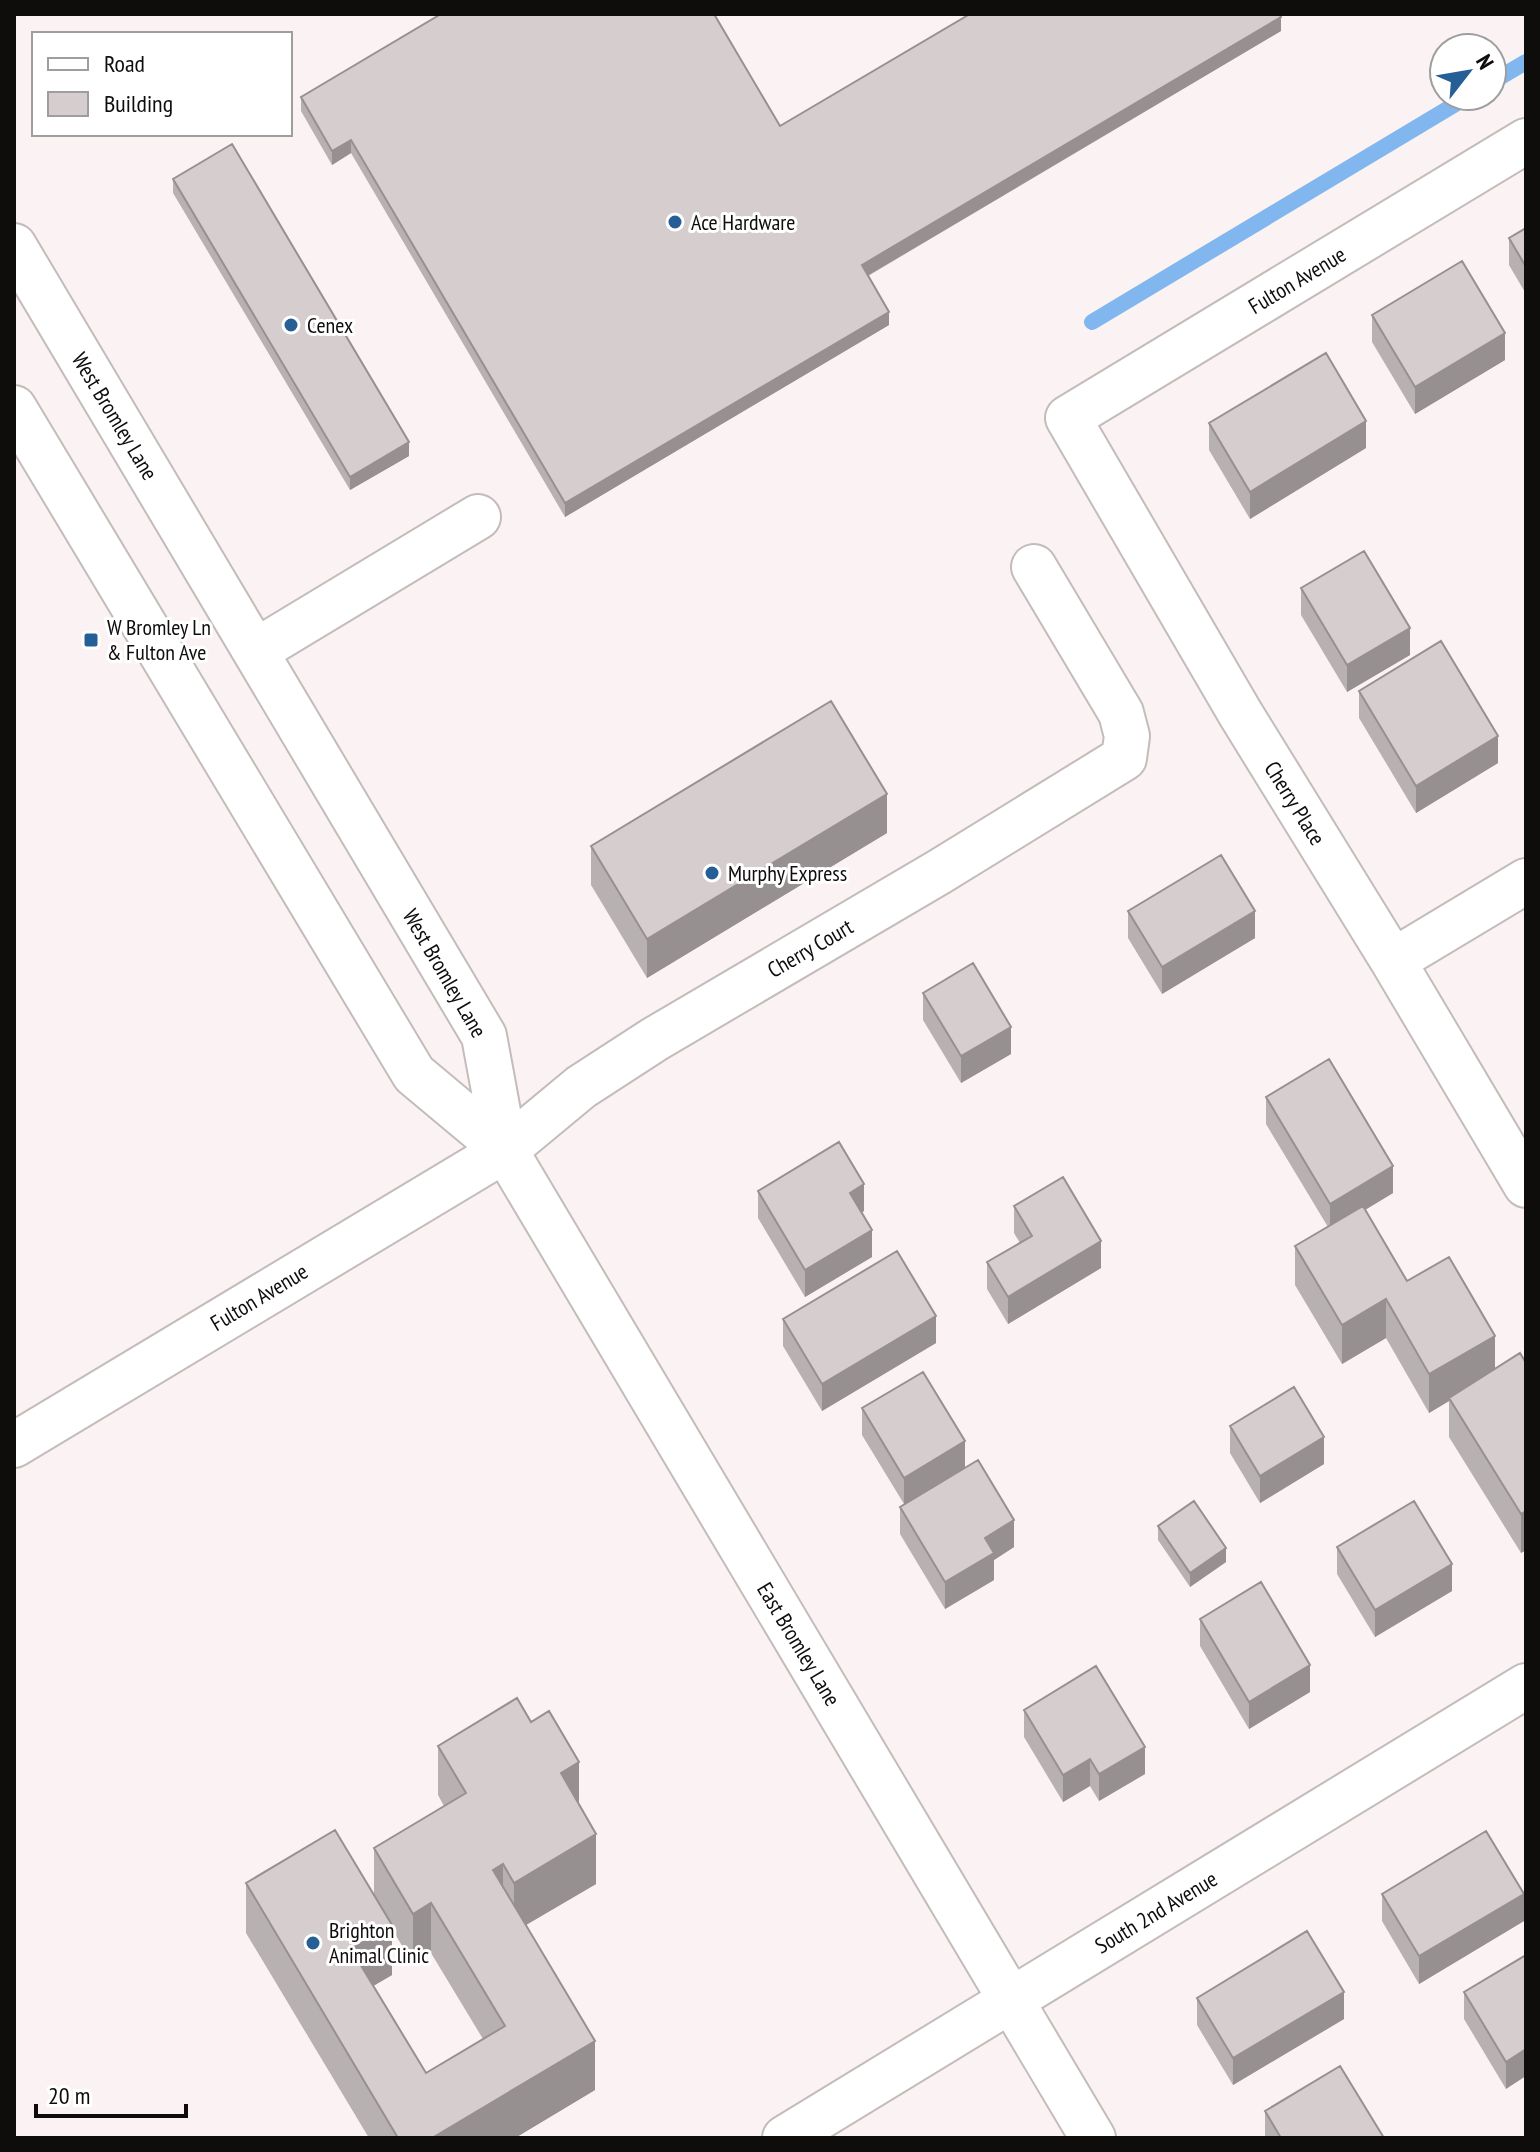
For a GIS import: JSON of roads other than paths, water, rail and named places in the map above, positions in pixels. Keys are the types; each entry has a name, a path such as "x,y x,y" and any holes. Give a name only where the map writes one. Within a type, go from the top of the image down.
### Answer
{"street":[{"name":"Fulton Avenue","path":"1068,418 1526,141"},
{"name":"West Bromley Lane","path":"14,246 484,1036 505,1150"},
{"path":"14,408 414,1074 505,1150"},
{"name":"Cherry Place","path":"1068,418 1240,713 1526,1185"},
{"path":"256,651 478,517"},
{"name":"Cherry Court","path":"505,1150 581,1087 642,1047 939,872 1124,758 1127,736 1121,713 1034,567"},
{"path":"1393,961 1526,881"},
{"name":"Fulton Avenue","path":"14,1445 505,1150"},
{"name":"East Bromley Lane","path":"505,1150 1093,2138"},
{"name":"South 2nd Avenue","path":"785,2138 1525,1691"}],"waterway":[{"path":"1508,73 1526,62"},
{"path":"1092,322 1442,112"}],"place":[{"name":"Ace Hardware","path":"675,222"},
{"name":"Cenex","path":"291,325"},
{"name":"W Bromley Ln & Fulton Ave","path":"91,640"},
{"name":"Murphy Express","path":"712,873"},
{"name":"Brighton Animal Clinic","path":"313,1943"}]}
